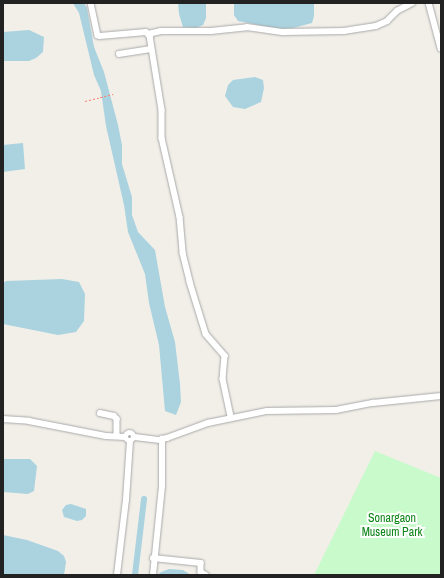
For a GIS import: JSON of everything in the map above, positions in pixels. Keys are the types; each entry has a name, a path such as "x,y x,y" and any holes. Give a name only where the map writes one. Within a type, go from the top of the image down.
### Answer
{"street":[{"path":"91,3 96,32 100,36 146,32 148,34 162,31 211,31 247,27 284,32 344,31 376,26 388,21 397,12 412,3"},
{"path":"429,3 441,48"},
{"path":"148,34 162,110 162,138 180,217 183,253 206,334 225,356 223,379 231,418"},
{"path":"119,54 151,49"},
{"path":"117,575 126,500 128,440 126,434 131,432 135,437 162,439 231,418 267,411 336,410 373,403 441,396"},
{"path":"100,413 114,416 117,419 117,436"},
{"path":"3,419 117,436 128,440"},
{"path":"153,575 153,558 162,486 162,439"},
{"path":"153,558 201,563 201,572 206,575"}],"path":[{"path":"85,101 113,94"}],"green space":[{"name":"Sonargaon Museum Park","path":"375,451 441,478 441,575 314,575"}],"water":[{"path":"73,3 84,3 87,8 94,47 104,72 118,125 122,145 122,164 132,197 132,215 138,232 155,250 165,307 175,342 181,402 176,415 165,411 159,345 149,303 145,274 128,232 124,205 106,126 101,91 94,75 79,13"},
{"path":"178,3 206,3 206,18 203,25 196,28 183,27 179,14"},
{"path":"234,3 314,3 314,16 312,23 293,28 278,29 238,21 234,15"},
{"path":"29,30 44,37 43,52 36,58 29,61 3,61 3,32"},
{"path":"255,77 263,80 264,88 261,102 245,109 233,107 225,96 228,85 233,80"},
{"path":"23,143 25,169 3,172 3,145"},
{"path":"62,279 79,282 85,294 84,321 76,332 58,335 3,324 3,283 6,281"},
{"path":"3,459 30,459 37,466 34,491 28,494 3,492"},
{"path":"71,504 86,509 86,516 82,520 77,521 64,517 62,510 66,505"},
{"path":"3,535 27,540 58,551 64,556 66,562 64,575 3,575"},
{"path":"169,569 183,570 191,575 158,575"}],"waterway":[{"path":"135,575 144,500"}]}
